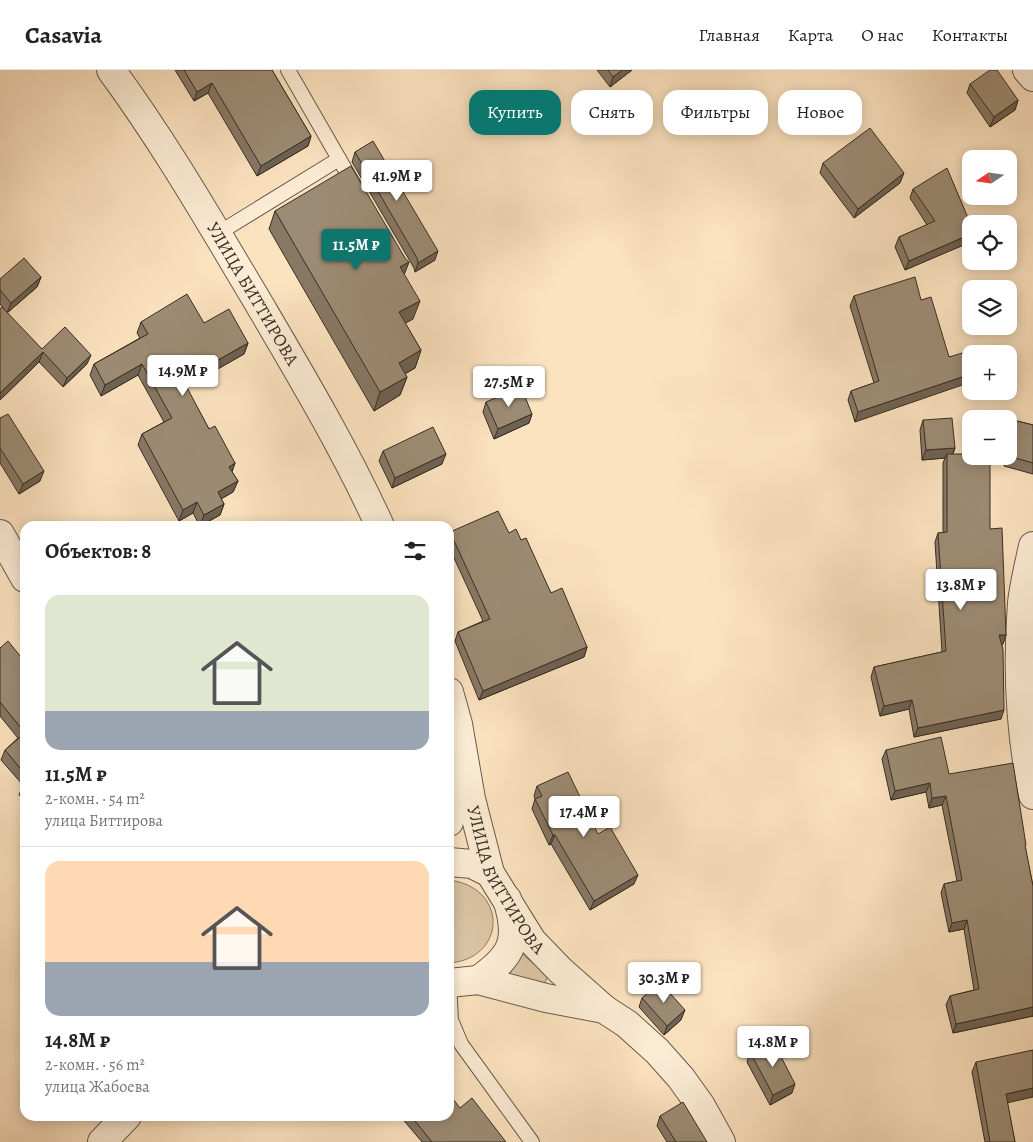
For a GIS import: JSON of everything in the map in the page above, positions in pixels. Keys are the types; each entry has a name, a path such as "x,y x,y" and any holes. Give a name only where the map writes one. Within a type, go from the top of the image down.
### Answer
{"street":[{"name":"УЛИЦА БИТТИРОВА","path":"111,70 162,144 217,234 349,462 378,521"},
{"path":"1027,70 1033,77"},
{"path":"0,534 20,569"},
{"path":"1033,546 1022,602 1020,674 1023,726 1033,795"},
{"name":"УЛИЦА БИТТИРОВА","path":"454,710 471,799 490,873 532,941 560,970 657,1051 681,1078 701,1106 721,1142"},
{"path":"454,794 460,743"},
{"path":"454,862 472,864 490,873"},
{"path":"478,980 494,969 504,957 511,943 514,930 506,898"},
{"path":"454,982 478,980 546,998 604,1008"},
{"path":"102,1142 122,1121"}],"lane":[{"path":"288,70 363,200"},
{"path":"217,234 339,159"},
{"path":"454,1027 461,1044 532,1142"}],"shaded area":[{"path":"454,881 472,887 484,898 491,910 493,924 490,938 481,950 468,958 454,962"},
{"path":"520,952 548,976 542,988 504,978"}],"building":[{"path":"184,70 272,70 311,136 261,166 212,83 197,92"},
{"path":"608,70 622,70 613,77"},
{"path":"990,70 997,70 1018,100 994,117 970,84"},
{"path":"870,128 904,173 858,209 823,163"},
{"path":"373,141 438,251 418,263 417,258 355,152"},
{"path":"351,166 409,262 400,267 420,301 399,312 421,350 399,363 407,377 380,392 275,211"},
{"path":"947,168 967,215 962,215 962,238 909,261 899,237 935,221 913,189"},
{"path":"24,258 41,277 11,303 0,290 0,279"},
{"path":"915,277 921,300 931,297 949,357 962,353 962,377 858,412 851,391 879,381 854,296"},
{"path":"187,294 204,323 229,309 248,343 183,380 209,429 215,426 235,463 229,467 238,481 218,492 224,504 204,515 197,502 183,510 142,434 172,418 142,364 105,385 94,364 148,334 141,322"},
{"path":"2,307 42,349 65,327 91,355 67,378 43,352 0,393 0,309"},
{"path":"521,387 532,414 498,429 486,402"},
{"path":"8,414 44,471 23,484 0,448 0,418"},
{"path":"952,418 955,448 926,450 923,420"},
{"path":"1017,421 1033,425 1033,463 1017,459"},
{"path":"433,427 446,454 395,478 383,451"},
{"path":"947,454 962,454 962,465 990,465 990,529 1002,528 1006,635 999,635 1003,650 1004,710 918,728 912,700 884,706 874,667 946,651 938,533 947,532"},
{"path":"498,511 509,533 516,529 521,540 526,538 551,593 562,588 587,647 483,691 458,632 490,619 454,541 454,530"},
{"path":"8,641 20,656 20,727 0,702 0,648"},
{"path":"20,737 20,768 5,750"},
{"path":"941,737 949,774 1013,763 1033,886 1033,1007 956,1024 950,996 979,989 967,920 952,923 944,884 962,880 946,796 932,798 930,783 895,791 886,750"},
{"path":"568,772 598,834 610,827 638,875 594,901 555,835 553,835 535,799 542,796 537,786"},
{"path":"660,982 685,1010 667,1026 642,998"},
{"path":"773,1041 795,1084 773,1095 750,1052"},
{"path":"1033,1050 1033,1088 1006,1094 1015,1142 990,1142 976,1062"},
{"path":"472,1098 506,1142 432,1142 415,1121 454,1121 454,1100 460,1108"},
{"path":"683,1102 707,1142 676,1142 660,1116"}]}
